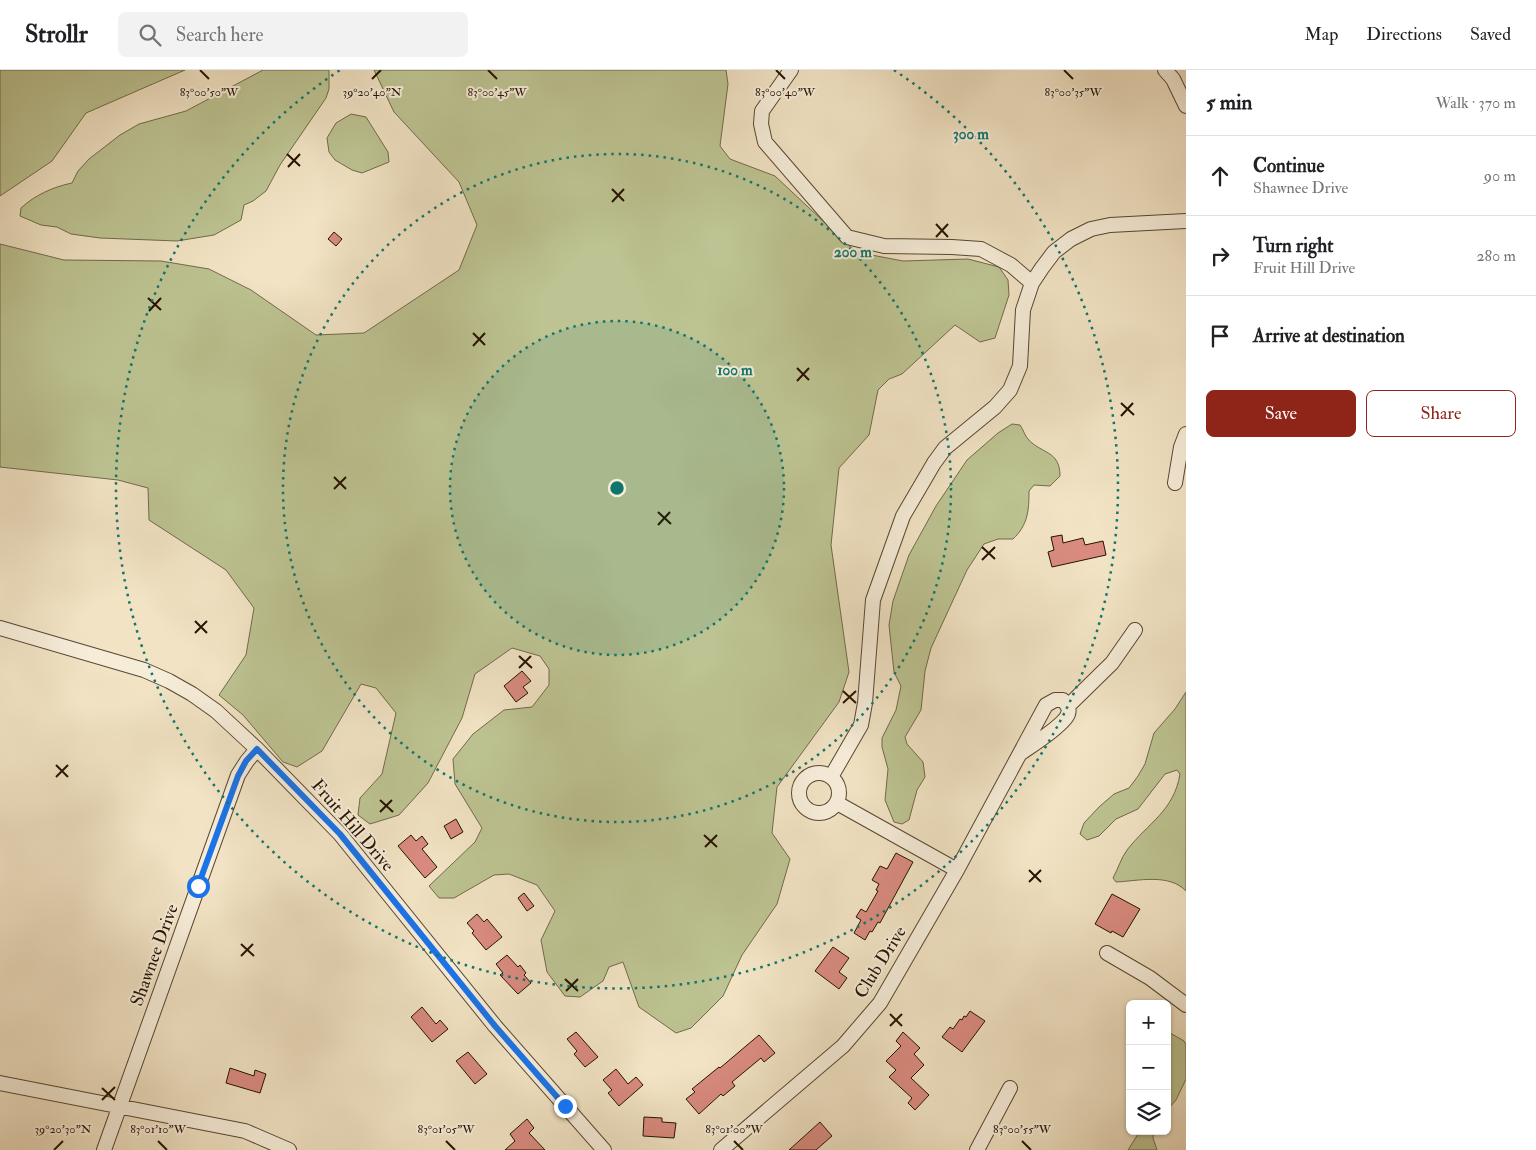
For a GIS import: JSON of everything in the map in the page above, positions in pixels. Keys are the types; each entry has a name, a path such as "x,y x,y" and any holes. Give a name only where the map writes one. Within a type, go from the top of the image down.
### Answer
{"street":[{"path":"791,70 762,111 761,124 765,142 847,236 884,246 981,249 1011,265 1032,283"},
{"path":"1165,70 1173,79 1186,106"},
{"path":"831,777 861,724 865,703 873,600 903,516 945,448 996,407 1010,390 1020,366 1023,310 1032,283 1054,252 1071,239 1091,229 1110,225 1186,221"},
{"path":"1175,483 1181,447 1186,434"},
{"name":"Fruit Hill Drive","path":"0,628 144,670 192,694 216,712 257,749 340,834 495,1026 604,1150"},
{"path":"1068,706 1112,663 1135,630"},
{"name":"Club Drive","path":"721,1150 843,1046 880,1002 957,870 1046,705 1055,700 1063,700 1068,706 1069,714 1064,721 1021,753"},
{"name":"Shawnee Drive","path":"104,1150 238,776 246,761 257,749"},
{"path":"818,773 831,777 839,788 837,803 827,812 812,812 802,803 800,796 801,784 811,775 818,773"},
{"path":"837,803 957,870"},
{"path":"1107,953 1150,978 1186,1004"},
{"path":"0,1083 245,1131 289,1150"},
{"path":"977,1150 1010,1088"}],"green space":[{"path":"0,70 185,70 86,113 52,161 0,196"},
{"path":"263,70 329,70 329,89 326,98 280,165 266,191 244,205 241,220 214,235 177,241 100,238 71,234 57,227 41,225 20,216 21,208 38,195 72,183 78,171 89,159 120,135 139,124 186,111"},
{"path":"374,70 726,70 728,84 720,146 730,159 775,176 856,252 903,261 968,259 999,267 1008,280 1009,295 995,338 980,342 955,325 902,374 889,379 878,390 869,435 839,468 831,545 849,672 839,702 777,787 772,833 790,859 777,904 742,955 723,996 691,1028 676,1033 639,1007 623,962 609,967 603,981 580,997 565,996 547,972 541,940 555,911 537,885 509,874 494,875 454,898 439,898 429,886 475,842 482,828 455,784 453,759 473,734 504,710 532,707 549,685 549,669 540,656 512,648 475,674 462,718 428,783 399,815 370,824 358,815 360,798 382,774 396,713 376,688 361,684 322,751 297,767 283,762 243,715 219,695 246,655 254,608 226,570 149,520 148,488 118,480 0,467 0,244 64,260 161,261 209,269 251,290 316,335 364,333 459,270 477,225 459,182 394,112"},
{"path":"351,114 366,117 388,152 389,162 362,173 352,170 335,160 329,152 327,138 336,123"},
{"path":"1012,424 1020,425 1033,444 1049,453 1057,461 1060,476 1050,486 1034,485 1029,491 1027,517 1018,534 1013,539 998,539 984,544 967,570 931,648 925,671 921,710 905,737 907,744 923,762 925,777 917,790 909,820 902,824 894,822 885,800 888,769 882,747 882,738 896,710 901,686 894,672 889,625 893,601 909,555 936,506 967,460 998,433"},
{"path":"1186,692 1186,891 1179,885 1162,880 1116,882 1113,878 1125,853 1166,807 1177,787 1180,774 1177,770 1165,774 1138,809 1116,819 1099,836 1087,840 1080,834 1084,823 1114,794 1129,788 1145,764 1154,733 1175,709"},
{"path":"1171,1034 1184,1041 1186,1045 1186,1079 1176,1100 1171,1106"},
{"path":"1137,1135 1153,1135 1157,1150 1128,1150"}],"building":[{"path":"334,232 342,239 336,246 328,239"},
{"path":"1062,535 1063,543 1083,538 1085,545 1103,541 1106,555 1052,567 1048,552 1054,550 1051,537"},
{"path":"522,671 531,681 523,687 528,693 516,702 504,686"},
{"path":"456,819 463,832 451,839 444,826"},
{"path":"411,835 416,841 422,836 428,844 422,849 437,867 425,878 398,846"},
{"path":"896,853 913,862 880,923 878,922 872,932 870,931 865,940 854,933 861,920 856,917 861,909 866,912 878,891 876,890 879,884 872,880 880,866 887,869"},
{"path":"524,893 534,906 527,911 518,898"},
{"path":"1112,894 1140,909 1123,937 1095,924"},
{"path":"477,914 484,922 487,919 502,937 486,950 472,933 474,931 467,923"},
{"path":"833,947 849,958 839,972 847,978 839,989 815,971"},
{"path":"507,955 518,967 520,965 526,973 524,975 531,983 518,994 500,975 503,973 496,964"},
{"path":"422,1007 436,1024 440,1020 448,1029 432,1042 411,1017"},
{"path":"970,1011 985,1021 962,1052 942,1037 950,1027 953,1029 960,1019 962,1020 964,1016 966,1017"},
{"path":"576,1032 598,1057 585,1067 574,1054 577,1051 567,1039"},
{"path":"903,1032 920,1048 914,1054 924,1065 911,1078 929,1095 915,1110 908,1103 912,1098 889,1077 896,1070 886,1061 901,1046 896,1041"},
{"path":"759,1035 775,1053 764,1062 761,1058 732,1082 735,1086 723,1096 721,1094 699,1114 686,1099 695,1092 692,1089"},
{"path":"468,1052 487,1074 475,1084 456,1061"},
{"path":"230,1068 254,1076 255,1070 266,1074 260,1093 226,1083"},
{"path":"616,1069 628,1084 636,1077 643,1085 619,1106 608,1093 612,1090 603,1080"},
{"path":"644,1117 662,1118 662,1122 676,1123 674,1138 643,1136"},
{"path":"527,1119 534,1128 529,1133 545,1150 505,1150 515,1141 510,1134"},
{"path":"820,1122 832,1136 816,1150 789,1150"}],"route":[{"path":"198,886 238,776 246,761 257,749 340,834 495,1026 565,1106"}]}
